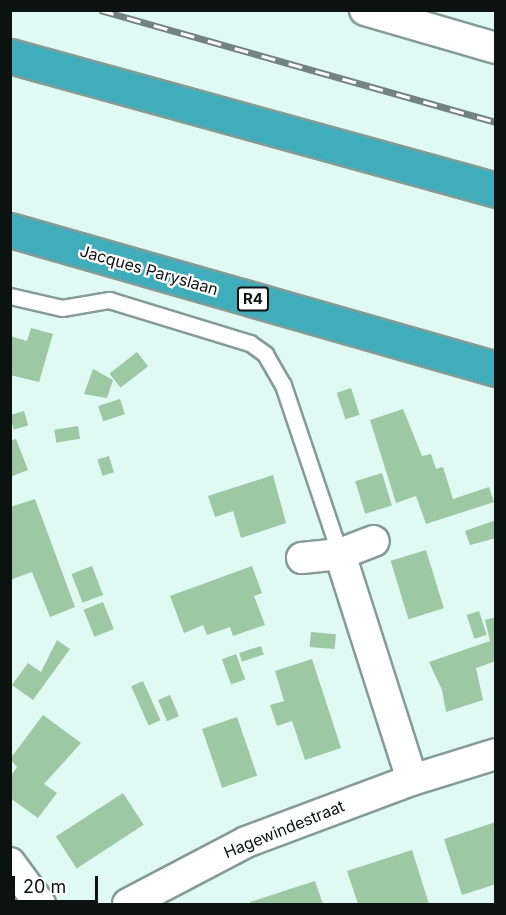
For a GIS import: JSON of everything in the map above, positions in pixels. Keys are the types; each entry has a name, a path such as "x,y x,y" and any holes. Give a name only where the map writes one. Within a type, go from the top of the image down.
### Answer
{"highway":[{"path":"10,56 495,190"},
{"name":"Jacques Paryslaan","path":"10,230 495,369"}],"street":[{"path":"365,10 495,48"},
{"path":"302,558 339,554 374,541"},
{"path":"339,554 412,780"},
{"name":"Hagewindestraat","path":"128,904 246,842 412,780 495,754"},
{"path":"10,863 40,904"}],"lane":[{"path":"10,296 62,308 109,300 250,343 265,354 284,385 339,554"}],"building":[{"path":"31,328 53,334 39,382 10,375 10,336 27,341"},
{"path":"137,352 148,366 121,388 109,374"},
{"path":"93,369 113,380 107,398 84,394"},
{"path":"351,388 360,415 345,419 337,393"},
{"path":"120,399 125,414 103,421 98,406"},
{"path":"403,409 422,456 431,454 436,469 443,467 453,499 489,487 494,502 426,524 416,496 396,503 370,420"},
{"path":"24,411 28,425 14,430 10,415"},
{"path":"78,426 80,439 56,443 54,430"},
{"path":"16,439 28,470 10,477 10,441"},
{"path":"109,456 114,472 102,476 98,460"},
{"path":"382,473 392,506 365,514 355,481"},
{"path":"273,475 286,523 241,538 233,511 215,517 208,496"},
{"path":"35,499 75,607 50,617 32,572 10,580 10,507"},
{"path":"496,520 496,538 470,545 465,531"},
{"path":"426,550 444,608 408,619 391,561"},
{"path":"92,566 103,595 83,603 71,574"},
{"path":"252,566 262,593 254,596 265,625 233,636 230,627 207,635 203,625 184,633 170,596"},
{"path":"103,602 114,629 94,637 84,610"},
{"path":"479,611 487,635 474,639 467,615"},
{"path":"496,617 496,661 476,668 483,700 446,712 442,690 429,662 490,641 485,620"},
{"path":"311,632 336,634 335,649 310,647"},
{"path":"57,640 70,649 33,700 12,685 28,663 41,672"},
{"path":"261,646 264,655 242,662 239,653"},
{"path":"236,654 245,679 231,685 222,659"},
{"path":"312,659 341,748 305,760 292,721 277,726 270,705 284,701 275,671"},
{"path":"143,681 160,720 149,726 131,686"},
{"path":"170,695 179,716 167,721 158,700"},
{"path":"43,715 81,743 44,784 57,793 38,818 10,798 10,777 17,767 10,759"},
{"path":"237,717 257,776 222,788 202,729"},
{"path":"123,793 144,825 77,868 56,837"},
{"path":"496,822 496,884 462,895 444,839"},
{"path":"412,850 429,904 358,904 347,871"},
{"path":"315,881 323,904 250,904 250,902"}],"railway":[{"path":"100,10 496,122"}]}
